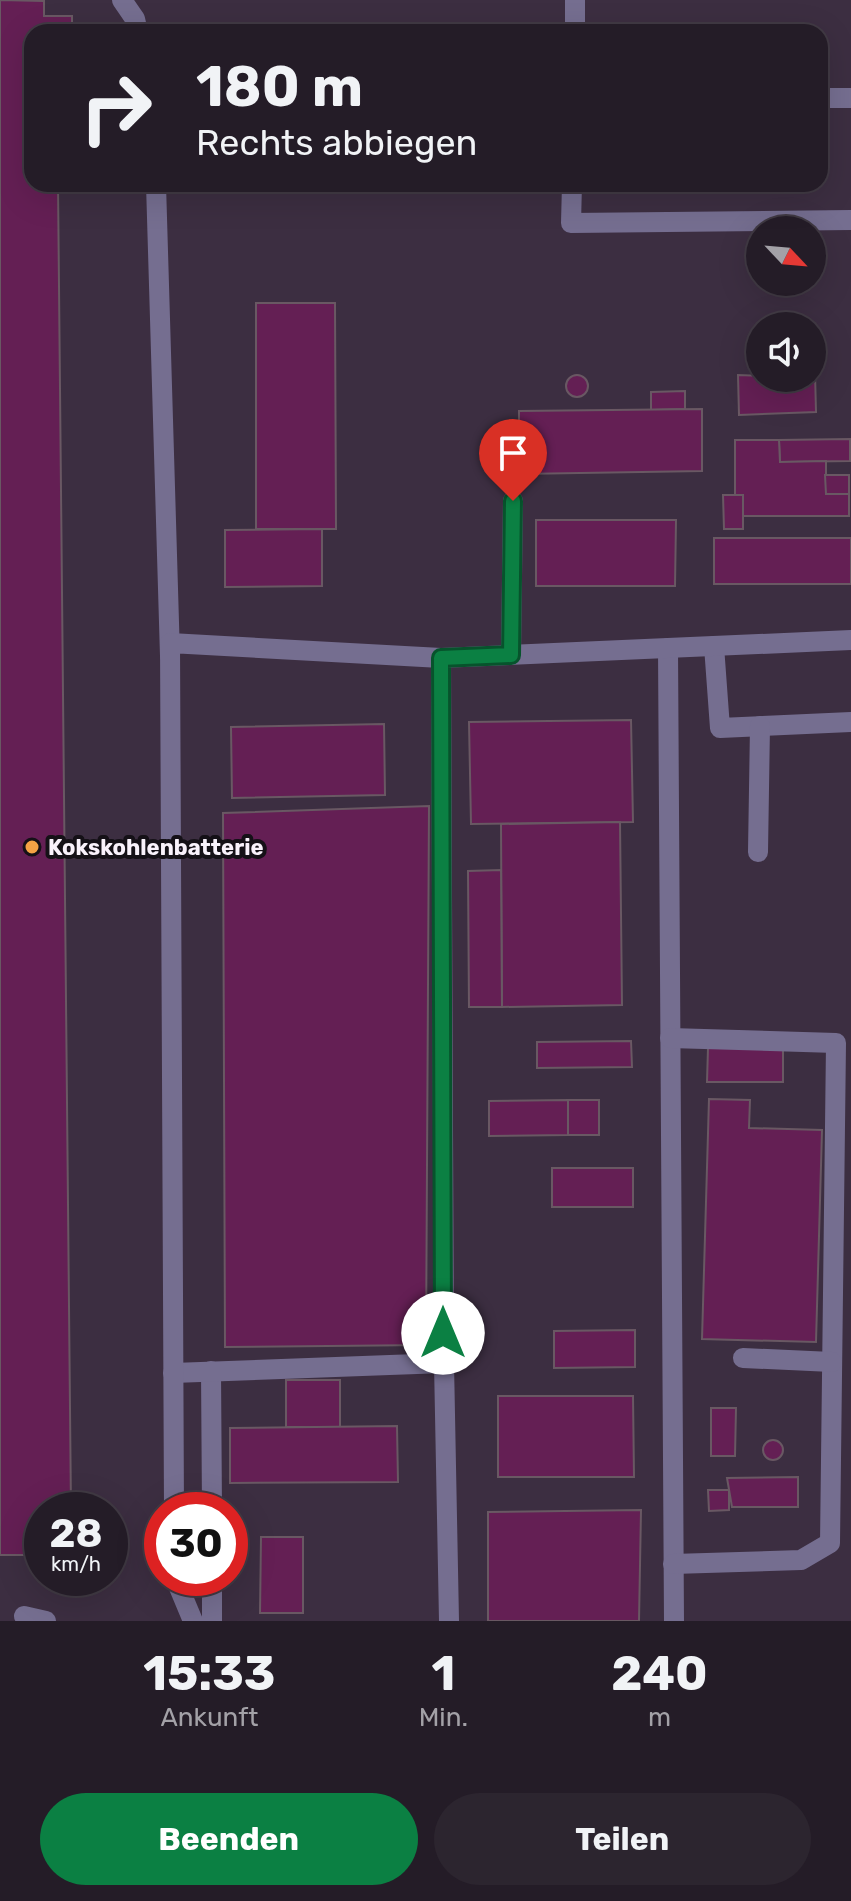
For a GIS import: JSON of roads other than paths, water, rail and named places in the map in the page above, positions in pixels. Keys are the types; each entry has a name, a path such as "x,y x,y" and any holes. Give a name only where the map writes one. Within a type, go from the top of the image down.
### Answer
{"street":[{"path":"122,0 136,24"},
{"path":"575,0 575,24"},
{"path":"828,98 851,98"},
{"path":"156,192 171,669 174,1492"},
{"path":"572,192 571,223 851,220"},
{"path":"511,655 513,501"},
{"path":"171,669 170,643 441,658 851,640"},
{"path":"714,646 720,728 851,722"},
{"path":"668,648 674,1621"},
{"path":"441,658 444,1363 449,1621"},
{"path":"758,852 760,726"},
{"path":"670,1038 844,1043 832,1362 830,1543 801,1560 673,1564"},
{"path":"743,1358 832,1362"},
{"path":"173,1373 444,1363"},
{"path":"211,1371 212,1492"},
{"path":"183,1596 193,1621"},
{"path":"212,1596 212,1621"},
{"path":"24,1616 46,1621"}],"place":[{"name":"Kokskohlenbatterie","path":"32,847"}]}
